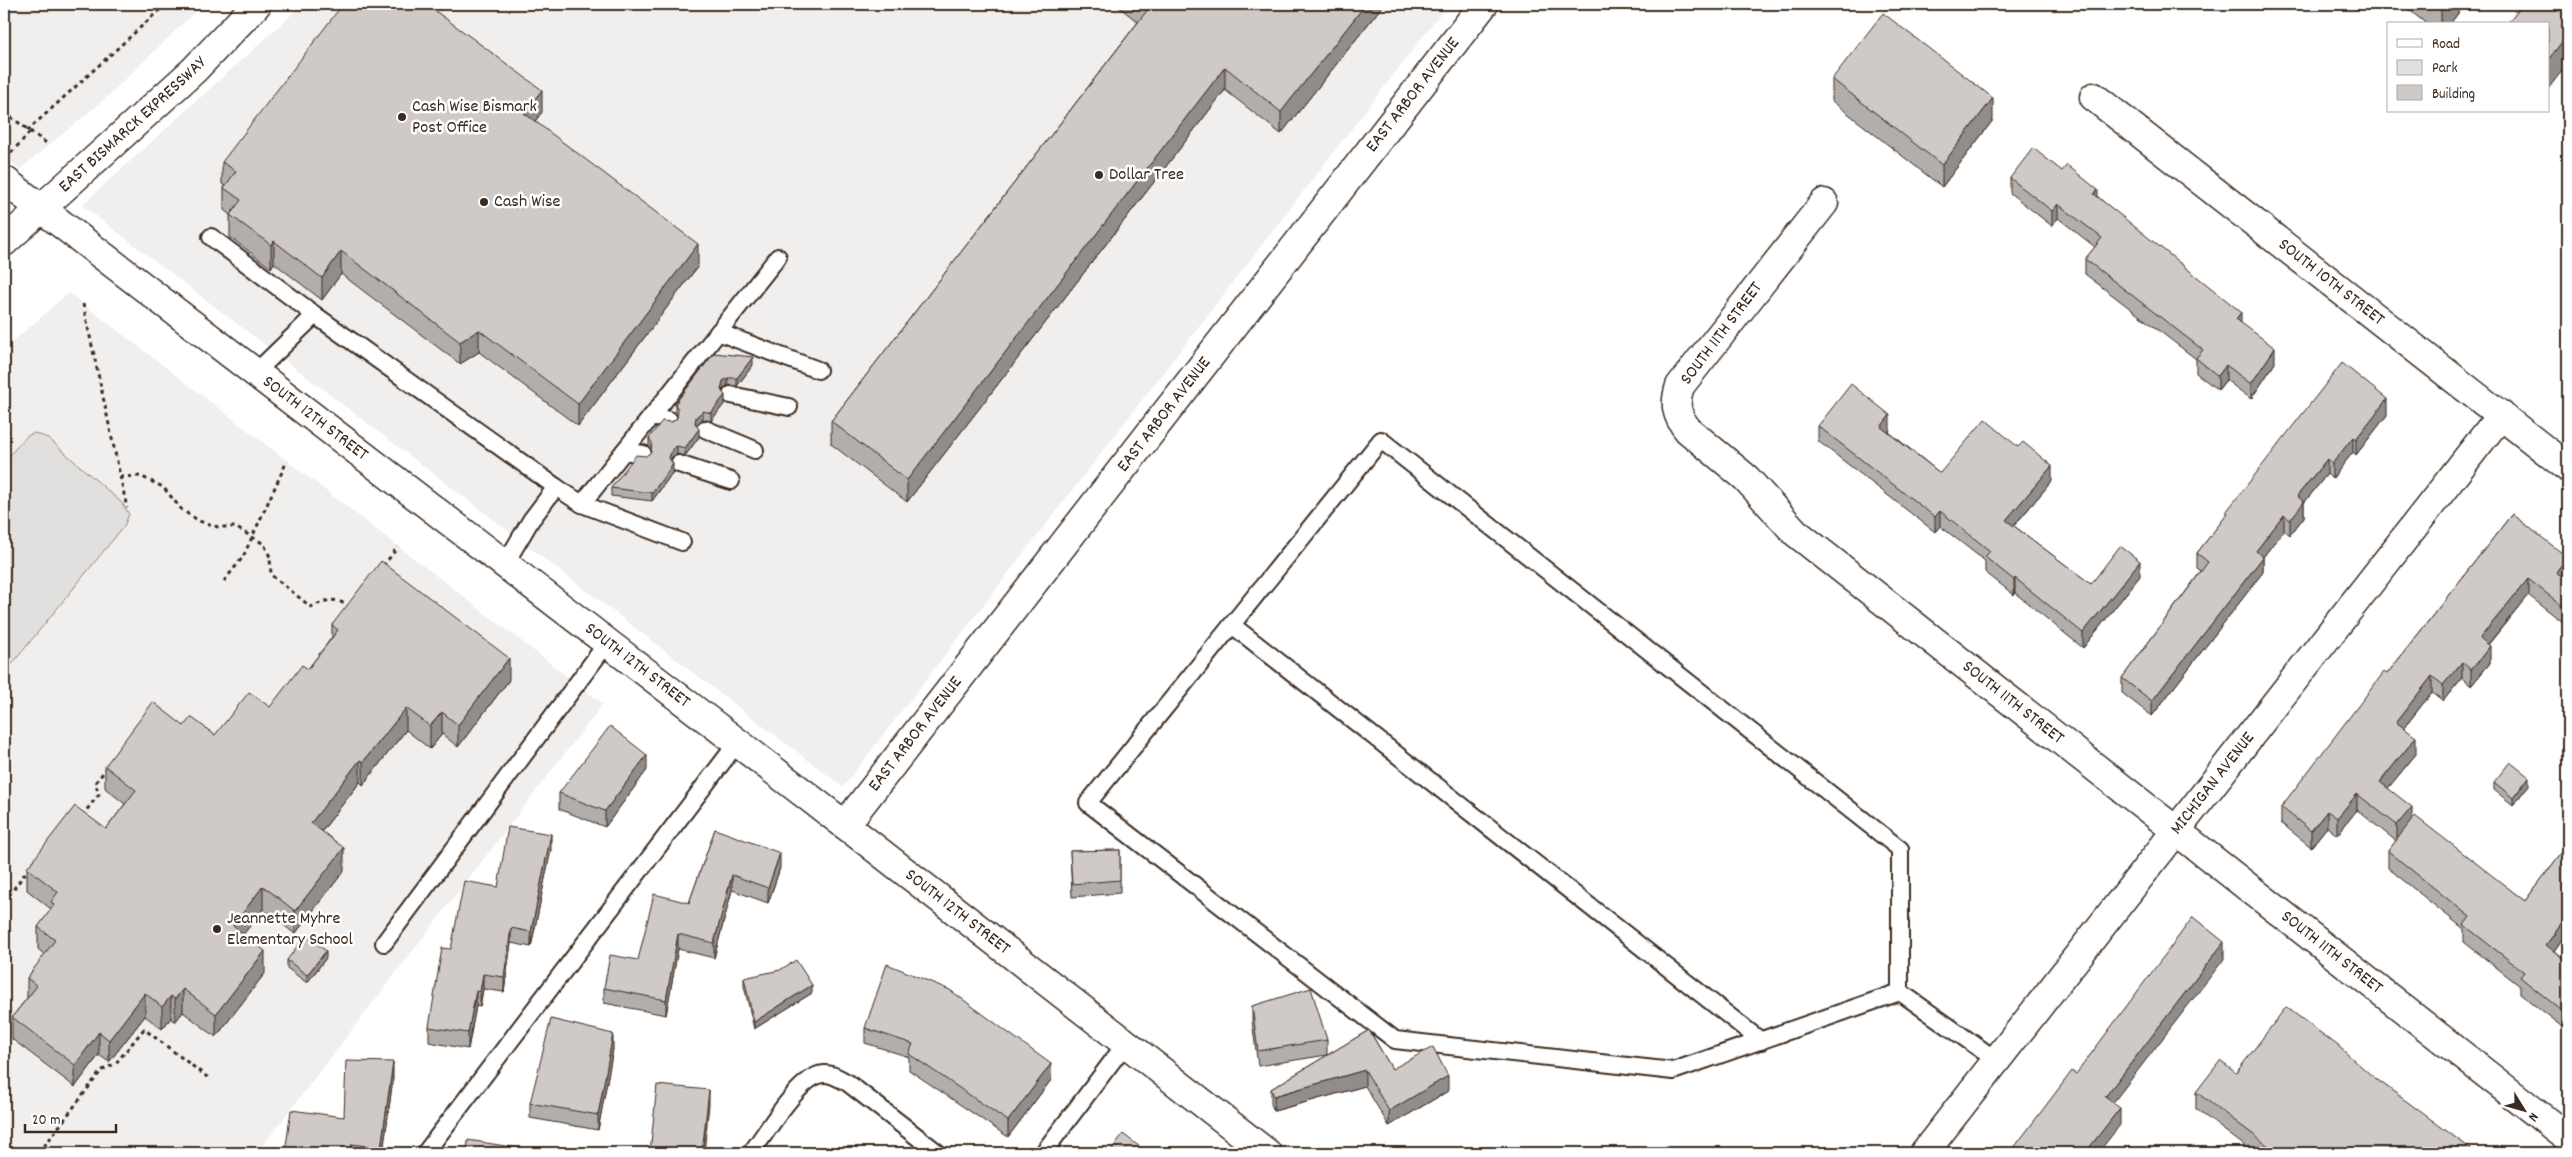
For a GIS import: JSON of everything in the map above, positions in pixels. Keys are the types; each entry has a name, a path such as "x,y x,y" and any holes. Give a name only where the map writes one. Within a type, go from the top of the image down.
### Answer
{"street":[{"name":"EAST BISMARCK EXPRESSWAY","path":"4,242 187,75 257,4"},
{"name":"EAST ARBOR AVENUE","path":"845,825 1484,4"},
{"name":"SOUTH 10TH STREET","path":"2094,97 2568,468"},
{"name":"SOUTH 12TH STREET","path":"4,180 845,825 1267,1153"},
{"name":"SOUTH 11TH STREET","path":"1824,203 1680,386 1675,409 1680,421 1688,430 1746,478 1795,532 2568,1138"},
{"name":"MICHIGAN AVENUE","path":"1924,1153 2501,415"}],"lane":[{"path":"211,237 315,315 582,504 682,542"},
{"path":"582,504 778,257"},
{"path":"255,373 315,315"},
{"path":"718,332 818,370"},
{"path":"679,382 696,385"},
{"path":"731,395 789,408"},
{"path":"651,417 669,420"},
{"path":"705,430 755,450"},
{"path":"1381,440 1900,849 1900,992 1674,1072 1395,1040 1088,803 1381,440"},
{"path":"624,451 642,454"},
{"path":"679,464 731,481"},
{"path":"505,564 531,520 556,487"},
{"path":"1232,625 1761,1041"},
{"path":"384,943 607,643"},
{"path":"425,1153 737,743"},
{"path":"1900,992 1996,1060"},
{"path":"1043,1153 1126,1043"},
{"path":"751,1153 801,1086 812,1077 823,1074 835,1076 848,1083 938,1153"}],"path":[{"path":"10,154 29,131 166,4"},
{"path":"4,112 49,145"},
{"path":"83,304 127,508"},
{"path":"224,581 243,557 287,461"},
{"path":"120,477 140,476 163,487 182,510 199,521 218,526 235,527 264,544 270,557 271,575 311,607 331,598 340,600 350,607 356,600"},
{"path":"380,570 398,547"},
{"path":"76,823 99,794 95,783 112,761"},
{"path":"4,902 34,862"},
{"path":"39,1153 101,1071 116,1063 144,1029 211,1080"}],"shaded area":[{"path":"4,4 203,4 105,99 20,169 4,156"},
{"path":"301,4 1448,4 843,787 82,205"},
{"name":"Jeannette Myhre Elementary School","path":"69,293 603,704 257,1153 4,1153 4,349"}],"green space":[{"path":"34,433 48,438 122,503 129,514 124,526 4,674 4,461 27,436"}],"building":[{"path":"343,4 426,4 542,90 524,113 698,244 578,404 479,330 460,342 341,251 322,278 274,241 271,245 230,215 241,200 224,188 236,171 222,162"},
{"path":"1144,4 1366,4 1281,112 1225,67 907,480 831,421 1149,8"},
{"path":"2522,4 2568,4 2568,34 2550,57 2550,22 2508,22"},
{"path":"1883,13 1993,98 1942,165 1832,79"},
{"path":"2033,148 2062,171 2067,165 2098,190 2094,194 2241,312 2236,319 2275,348 2251,384 2226,365 2218,376 2196,358 2203,350 2085,259 2102,238 2058,204 2052,211 2010,178"},
{"path":"714,353 753,357 737,378 728,378 723,381 721,390 725,395 711,413 703,411 696,417 695,423 699,429 685,448 677,446 672,449 669,458 673,464 652,493 611,488 636,455 646,456 651,452 652,443 649,438 662,421 672,422 677,418 678,409 675,404"},
{"path":"2342,363 2387,399 2356,439 2353,437 2332,464 2327,459 2297,496 2304,502 2290,520 2284,515 2256,551 2263,557 2152,701 2122,678 2208,562 2197,553 2228,513 2226,512"},
{"path":"1851,384 1890,415 1881,427 1940,473 1985,419 2018,447 2023,442 2052,466 2006,520 2091,584 2120,546 2140,561 2083,633 2015,578 2014,580 1985,557 1990,551 1940,511 1935,517 1818,426"},
{"path":"2512,514 2567,557 2556,572 2568,581 2568,610 2528,579 2480,638 2490,646 2471,670 2462,662 2443,685 2432,676 2396,722 2416,737 2380,782 2412,807 2397,825 2357,794 2337,818 2327,811 2311,831 2281,807 2384,672 2387,674"},
{"path":"381,561 509,658 458,725 442,712 430,726 406,708 363,762 360,760 311,823 344,848 295,911 263,886 233,926 265,951 216,1014 183,989 175,999 171,996 162,1007 145,993 109,1040 99,1032 75,1065 12,1017 37,986 27,978 55,940 38,927 54,905 51,902 58,892 27,868 75,806 106,829 136,790 105,766 153,702 184,726 191,717 215,735 249,692 270,707 302,665 308,669 338,630 332,625"},
{"path":"610,726 647,755 605,811 559,793"},
{"path":"2510,762 2529,777 2513,798 2494,782"},
{"path":"2415,816 2525,901 2568,844 2568,915 2546,945 2568,962 2568,1011 2566,1014 2520,977 2524,972 2464,925 2470,917 2388,851"},
{"path":"508,827 551,834 531,932 511,928 504,977 483,974 480,992 476,991 468,1033 429,1027 442,948 451,949 464,881 498,887"},
{"path":"715,829 780,853 768,888 732,875 714,943 678,934 666,1000 604,988 610,955 638,960 654,894 689,903"},
{"path":"1120,850 1120,880 1072,884 1070,851"},
{"path":"2193,917 2224,942 2105,1097 2120,1108 2085,1153 2010,1153 2072,1071 2076,1074"},
{"path":"306,935 326,951 307,975 287,960"},
{"path":"796,960 812,985 754,1022 744,978 780,970"},
{"path":"887,964 950,990 1051,1064 1008,1121 909,1054 913,1044 865,1028"},
{"path":"1311,988 1327,1040 1258,1051 1252,1006"},
{"path":"2286,1007 2337,1045 2371,1075 2471,1149 2467,1153 2278,1153 2196,1092 2220,1061 2236,1073"},
{"path":"551,1019 613,1034 598,1115 530,1103"},
{"path":"1369,1030 1392,1069 1433,1047 1448,1076 1389,1111 1365,1070 1274,1096 1271,1089"},
{"path":"346,1061 393,1062 381,1148 352,1144 350,1153 285,1153 291,1110 344,1117"},
{"path":"657,1085 709,1090 702,1153 650,1153"},
{"path":"1123,1134 1148,1153 1109,1153"},
{"path":"468,1140 530,1150 530,1153 467,1153"}],"place":[{"name":"Cash Wise Bismark Post Office","path":"402,117"},
{"name":"Dollar Tree","path":"1099,175"},
{"name":"Cash Wise","path":"484,202"},
{"name":"Jeannette Myhre Elementary School","path":"217,929"}]}
